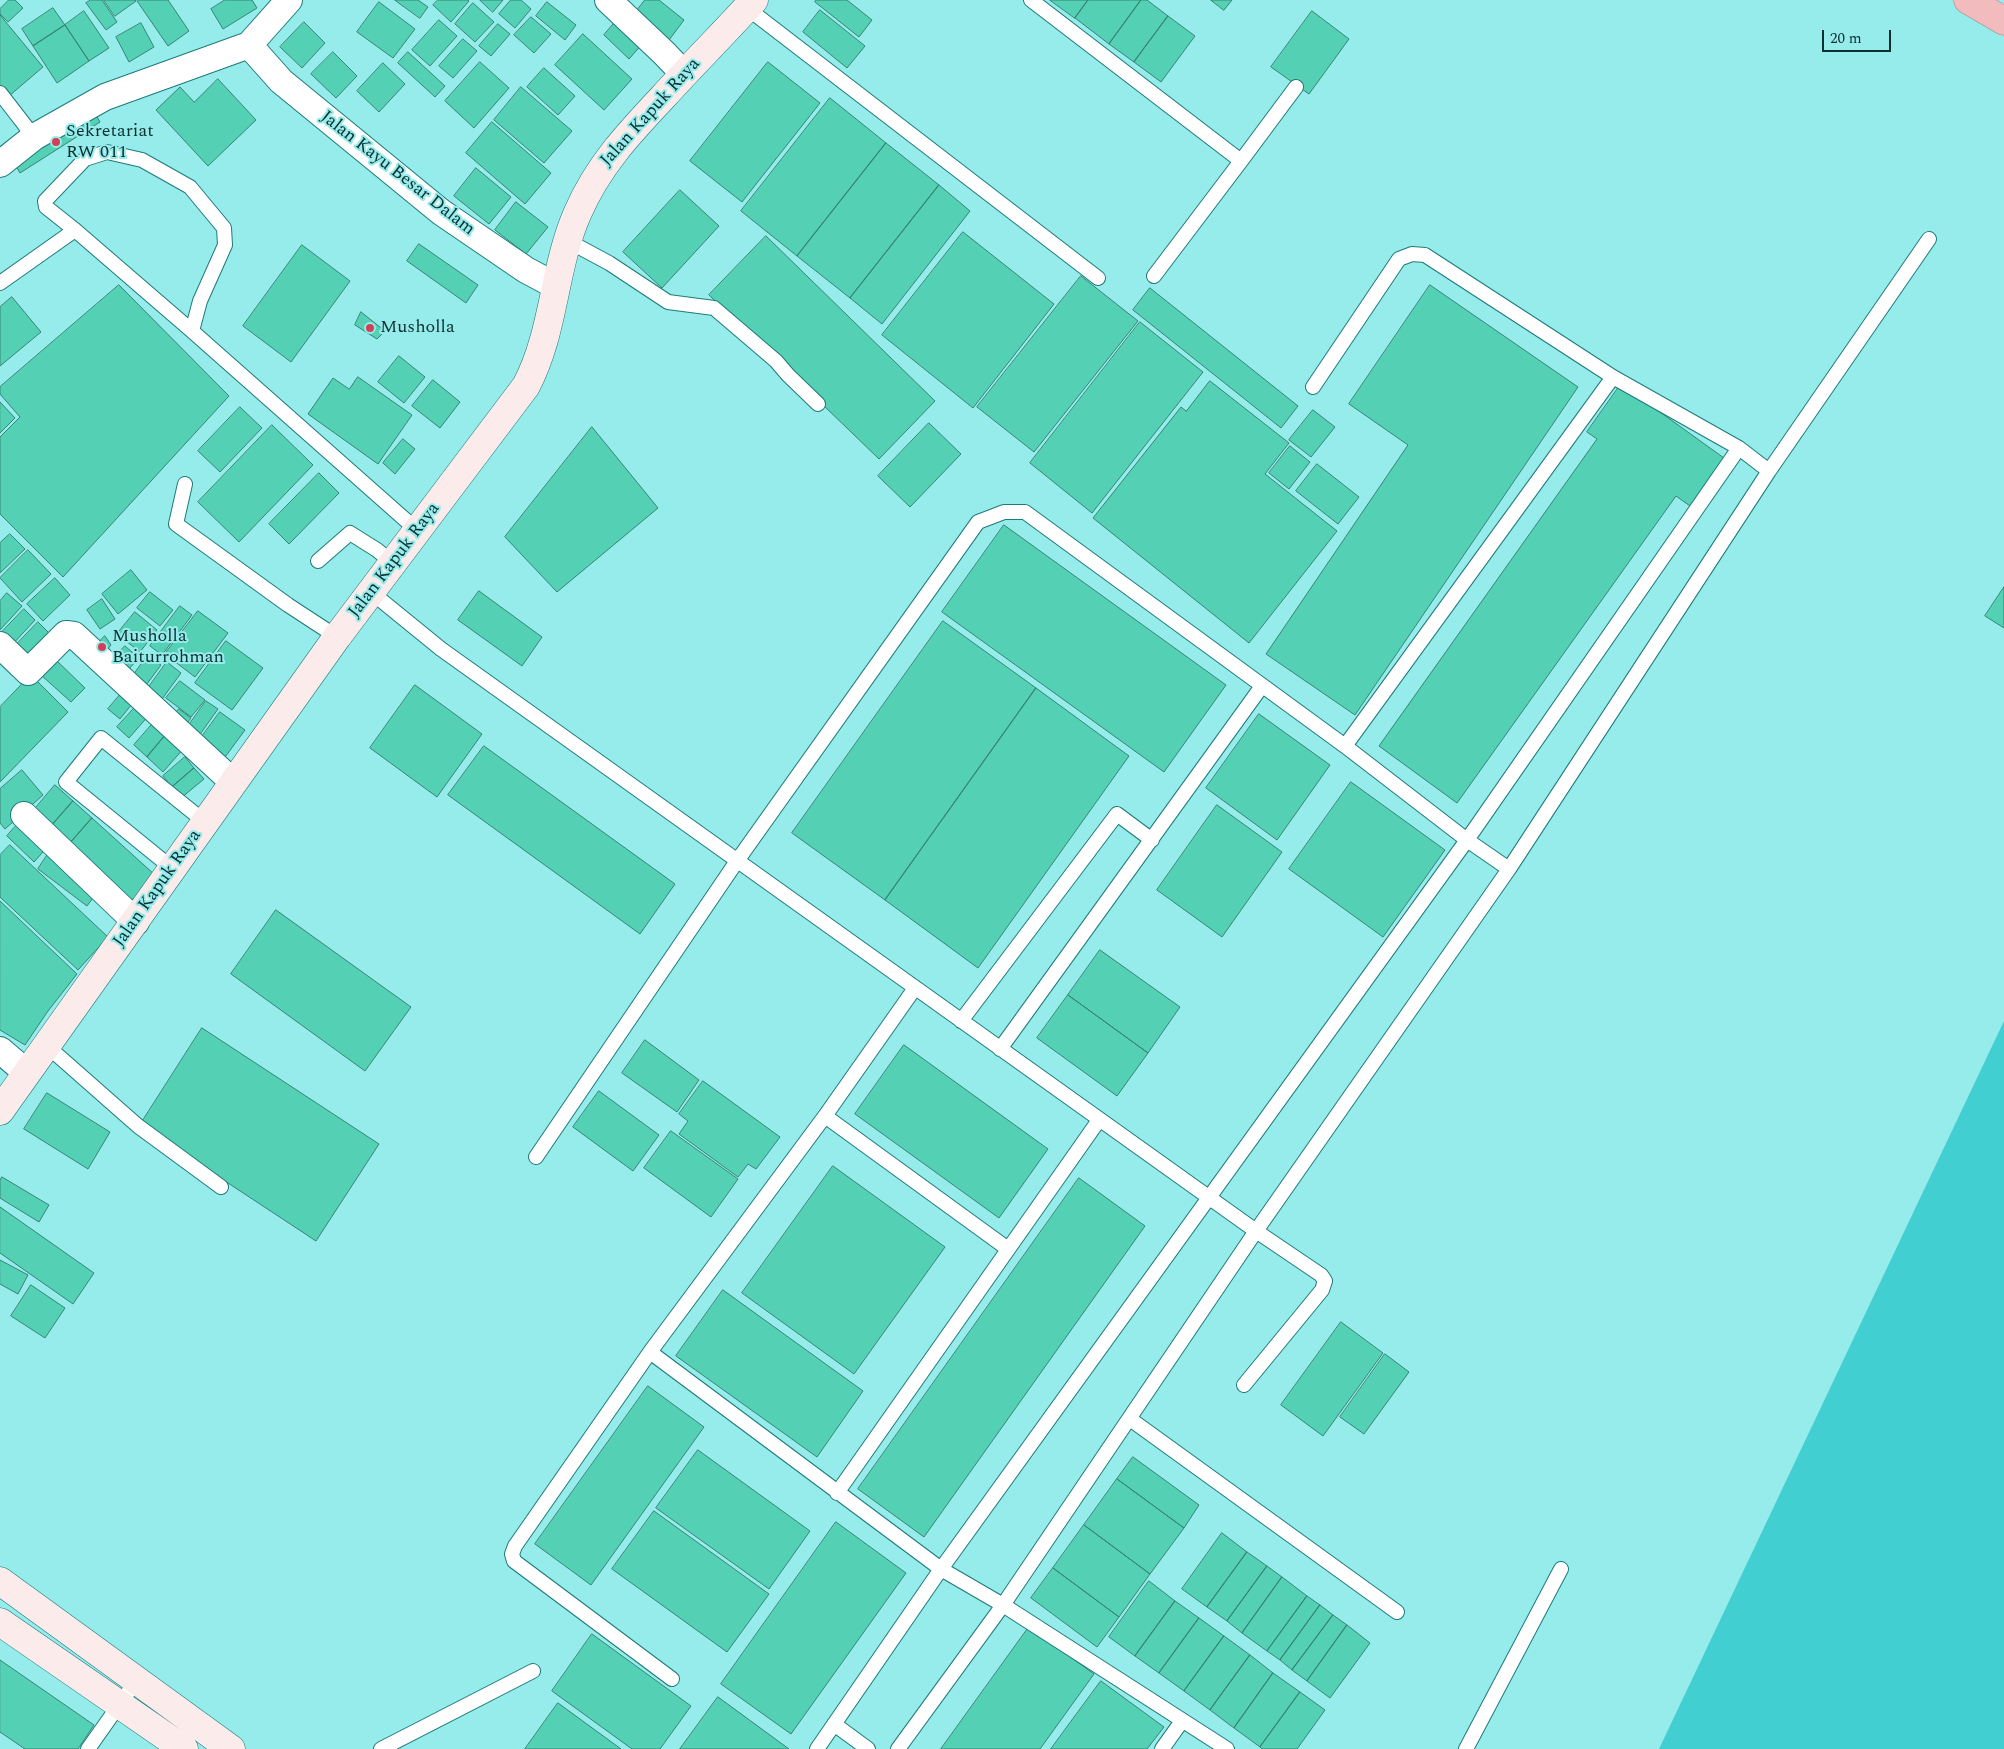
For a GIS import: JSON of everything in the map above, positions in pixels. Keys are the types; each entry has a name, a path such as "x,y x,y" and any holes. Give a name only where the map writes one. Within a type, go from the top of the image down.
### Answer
{"highway":[{"path":"1968,0 2004,21"}],"main road":[{"name":"Jalan Kapuk Raya","path":"0,1111 337,637 526,386 538,364 568,241 578,213 595,178 613,152 751,4"},
{"path":"0,1582 231,1749"},
{"path":"0,1622 184,1749"}],"street":[{"path":"0,164 34,137 105,97 249,45 289,0"},
{"path":"608,0 684,74"},
{"name":"Jalan Kayu Besar Dalam","path":"249,45 281,81 441,212 526,270 556,286"},
{"path":"0,645 28,672 66,634 74,635 233,782"},
{"path":"24,815 136,922"},
{"path":"0,1050 27,1073"}],"lane":[{"path":"1031,0 1241,161"},
{"path":"751,4 1098,278"},
{"path":"1154,276 1296,88"},
{"path":"0,93 34,137"},
{"path":"192,331 200,301 225,245 224,228 190,187 142,160 107,152 86,159 45,201 46,207 192,331 418,531"},
{"path":"0,283 75,230"},
{"path":"898,1749 1003,1605 1256,1231 1509,869 1769,471 1930,239"},
{"path":"568,241 608,263 668,302 714,308 776,361 818,404"},
{"path":"1313,387 1399,259 1412,254 1424,255 1612,376 1739,448 1769,471"},
{"path":"1345,746 1612,376"},
{"path":"817,1749 941,1569 1467,840 1739,448"},
{"path":"185,484 176,524 288,605 337,637"},
{"path":"536,1157 737,861 978,522 1004,512 1025,512 1345,746 1467,840 1509,869"},
{"path":"318,561 350,533 377,550 393,563"},
{"path":"371,592 440,649 1099,1120 1256,1231 1321,1274 1325,1281 1322,1290 1244,1385"},
{"path":"1000,1049 1262,686"},
{"path":"173,869 66,782 101,738 205,822"},
{"path":"960,1021 1117,814 1152,840"},
{"path":"672,1679 514,1561 512,1554 515,1546 650,1352 825,1116 915,988"},
{"path":"46,1045 138,1126 221,1186"},
{"path":"825,1116 1008,1250"},
{"path":"837,1493 1099,1120"},
{"path":"650,1352 941,1569 1003,1605 1227,1749"},
{"path":"1130,1418 1397,1612"},
{"path":"1466,1749 1561,1569"},
{"path":"380,1749 533,1671"},
{"path":"88,1749 136,1682"},
{"path":"1162,1749 1182,1721"},
{"path":"834,1724 868,1749"}],"water":[{"path":"2004,1021 2004,1749 1659,1749"}],"building":[{"path":"9,0 15,0 23,8 8,22 0,14 0,9"},
{"path":"91,0 102,0 117,22 106,30 86,3"},
{"path":"104,0 135,0 136,1 115,16"},
{"path":"138,0 168,0 189,31 168,46"},
{"path":"225,0 252,0 257,8 223,29 211,9"},
{"path":"395,0 418,0 428,7 420,18"},
{"path":"438,0 469,1 451,22 433,5"},
{"path":"480,0 503,0 493,12"},
{"path":"511,0 521,0 531,9 515,28 499,14"},
{"path":"645,0 659,0 684,20 669,40 635,13"},
{"path":"816,0 847,0 872,20 859,37 815,2"},
{"path":"1050,0 1088,0 1075,18"},
{"path":"1088,0 1141,0 1109,44 1075,18"},
{"path":"1141,0 1147,0 1168,16 1134,62 1109,44"},
{"path":"1211,0 1232,0 1224,10"},
{"path":"379,2 415,29 393,58 357,32"},
{"path":"547,2 576,25 565,40 536,16"},
{"path":"473,3 494,22 475,42 455,24"},
{"path":"53,8 65,25 33,46 22,29"},
{"path":"820,10 865,46 847,68 803,32"},
{"path":"84,11 109,48 89,61 65,25"},
{"path":"1312,11 1349,39 1309,94 1271,67"},
{"path":"0,15 43,67 9,96 0,85"},
{"path":"1168,16 1195,36 1161,82 1134,62"},
{"path":"531,17 551,34 534,53 514,35"},
{"path":"439,20 457,36 430,66 412,50"},
{"path":"617,20 643,43 629,59 604,35"},
{"path":"304,22 325,43 302,68 280,47"},
{"path":"141,23 154,47 129,62 116,37"},
{"path":"498,24 510,34 491,56 479,46"},
{"path":"65,25 89,61 57,83 33,46"},
{"path":"583,34 632,79 604,110 555,65"},
{"path":"463,39 477,51 453,78 439,66"},
{"path":"333,52 357,76 336,98 311,74"},
{"path":"408,52 445,86 435,97 398,63"},
{"path":"480,62 509,88 474,128 445,101"},
{"path":"768,62 820,103 742,202 690,161"},
{"path":"383,63 405,84 379,112 357,91"},
{"path":"544,68 575,96 558,115 527,87"},
{"path":"218,79 256,120 208,166 156,110 180,87 194,102"},
{"path":"521,87 572,131 544,163 494,120"},
{"path":"830,98 886,143 797,256 741,211"},
{"name":"Sekretariat RW 011","path":"93,110 100,122 20,173 13,161"},
{"path":"492,122 551,173 525,204 466,153"},
{"path":"886,143 939,185 850,298 797,256"},
{"path":"476,168 511,197 489,224 454,196"},
{"path":"939,185 970,211 882,324 850,298"},
{"path":"680,190 719,226 662,288 623,252"},
{"path":"516,202 548,227 526,254 495,230"},
{"path":"963,232 1054,304 973,408 882,335"},
{"path":"766,236 935,401 879,459 709,295"},
{"path":"419,244 478,285 466,303 407,261"},
{"path":"302,245 350,281 291,362 243,326"},
{"path":"1081,276 1138,321 1034,452 977,407"},
{"path":"119,285 229,396 63,577 0,514 0,437 20,417 0,394 0,387"},
{"path":"1430,285 1578,387 1355,715 1266,654 1408,445 1349,404"},
{"path":"1150,288 1298,406 1281,428 1133,310"},
{"path":"12,297 41,332 0,366 0,307"},
{"name":"Musholla","path":"361,312 385,331 377,339 355,325"},
{"path":"1140,322 1203,372 1092,513 1030,463"},
{"path":"399,356 425,377 404,403 378,382"},
{"path":"358,377 412,415 378,464 308,414 333,378 349,389"},
{"path":"433,380 460,402 440,428 412,406"},
{"path":"1210,381 1289,443 1265,474 1337,531 1249,643 1093,518 1181,407 1186,411"},
{"path":"1621,384 1724,458 1690,506 1676,496 1457,803 1379,746 1597,439 1587,432"},
{"path":"0,402 15,418 0,433"},
{"path":"240,407 262,428 220,472 198,451"},
{"path":"1313,410 1335,427 1311,457 1289,440"},
{"path":"929,423 961,454 910,507 878,476"},
{"path":"272,425 313,465 239,542 198,502"},
{"path":"592,427 658,508 557,592 505,537"},
{"path":"403,439 415,449 395,474 383,463"},
{"path":"1290,446 1310,462 1289,489 1269,473"},
{"path":"1317,464 1359,497 1338,524 1296,491"},
{"path":"319,473 339,493 289,544 269,524"},
{"path":"1004,525 1226,685 1164,772 942,612"},
{"path":"10,534 25,549 0,573 0,543"},
{"path":"28,550 51,574 22,602 0,578"},
{"path":"131,570 147,590 118,614 102,594"},
{"path":"55,578 70,595 43,621 27,604"},
{"path":"2004,587 2004,628 1985,616"},
{"path":"479,591 542,637 522,666 458,620"},
{"path":"150,592 173,610 160,626 137,608"},
{"path":"7,593 22,606 0,630 0,601"},
{"path":"102,599 115,619 100,629 87,610"},
{"path":"180,606 192,615 162,655 150,646"},
{"path":"24,609 35,620 11,646 0,634"},
{"path":"198,611 228,633 195,677 165,654"},
{"path":"135,612 157,630 140,652 117,634"},
{"path":"943,621 1036,688 885,900 792,833"},
{"path":"38,622 55,639 33,661 17,644"},
{"name":"Musholla Baiturrohman","path":"105,636 111,645 102,656 93,648"},
{"path":"226,641 263,668 232,710 195,683"},
{"path":"125,646 139,658 125,673 111,661"},
{"path":"147,656 161,665 141,692 128,683"},
{"path":"56,660 85,688 71,702 41,675"},
{"path":"167,662 181,673 157,706 143,695"},
{"path":"31,675 68,712 0,782 0,707"},
{"path":"180,681 205,700 191,717 166,698"},
{"path":"415,685 482,734 437,797 370,748"},
{"path":"1036,688 1129,756 978,968 885,900"},
{"path":"125,689 136,699 120,719 108,709"},
{"path":"206,701 218,709 196,740 184,732"},
{"path":"138,704 150,714 129,738 117,727"},
{"path":"179,709 191,718 180,732 169,722"},
{"path":"220,712 245,730 220,764 195,746"},
{"path":"1259,714 1330,765 1277,840 1206,788"},
{"path":"155,721 167,733 147,757 134,745"},
{"path":"167,733 184,748 163,772 147,757"},
{"path":"484,746 675,884 640,934 448,795"},
{"path":"185,757 194,768 172,787 163,776"},
{"path":"194,768 204,779 181,798 172,787"},
{"path":"22,770 43,795 5,829 0,823 0,789"},
{"path":"1351,782 1445,850 1383,937 1289,869"},
{"path":"55,785 73,801 45,833 28,817"},
{"path":"73,801 92,818 64,850 45,833"},
{"path":"1217,805 1282,852 1222,937 1157,890"},
{"path":"23,818 51,843 34,862 7,836"},
{"path":"92,818 155,875 127,906 64,850"},
{"path":"10,845 108,937 78,970 0,897 0,855"},
{"path":"50,851 100,888 87,906 38,869"},
{"path":"0,901 77,974 48,1011 25,1045 0,1030"},
{"path":"276,910 411,1007 365,1071 231,974"},
{"path":"1100,950 1180,1007 1148,1053 1068,995"},
{"path":"1068,995 1148,1053 1117,1096 1037,1038"},
{"path":"202,1028 379,1144 316,1241 140,1125"},
{"path":"645,1040 699,1080 677,1112 622,1073"},
{"path":"904,1045 1048,1149 999,1218 855,1114"},
{"path":"703,1081 780,1137 756,1169 748,1164 738,1177 679,1134 688,1121 679,1114"},
{"path":"599,1091 659,1135 633,1171 573,1127"},
{"path":"47,1093 110,1132 88,1169 24,1129"},
{"path":"671,1131 738,1179 711,1217 644,1168"},
{"path":"833,1166 945,1247 854,1374 742,1293"},
{"path":"2,1177 49,1205 39,1222 0,1198 0,1181"},
{"path":"1079,1178 1145,1226 924,1537 858,1489"},
{"path":"0,1207 94,1273 73,1304 0,1253"},
{"path":"0,1260 28,1275 18,1294 0,1284"},
{"path":"31,1285 65,1308 45,1338 11,1316"},
{"path":"723,1290 863,1391 817,1457 676,1356"},
{"path":"1341,1322 1383,1353 1323,1436 1281,1405"},
{"path":"1385,1354 1409,1372 1364,1434 1340,1417"},
{"path":"648,1386 704,1427 591,1585 535,1544"},
{"path":"698,1450 810,1531 769,1589 656,1508"},
{"path":"1133,1457 1199,1505 1184,1528 1117,1479"},
{"path":"1117,1479 1184,1528 1150,1574 1084,1525"},
{"path":"654,1511 769,1594 727,1652 612,1569"},
{"path":"836,1522 906,1573 791,1734 721,1684"},
{"path":"1084,1525 1150,1574 1119,1617 1053,1568"},
{"path":"1222,1533 1247,1552 1207,1607 1182,1589"},
{"path":"1247,1552 1267,1566 1227,1621 1207,1607"},
{"path":"1267,1566 1282,1577 1242,1633 1227,1621"},
{"path":"1053,1568 1119,1617 1097,1647 1031,1598"},
{"path":"1282,1577 1307,1596 1267,1651 1242,1633"},
{"path":"1149,1581 1175,1601 1135,1656 1109,1637"},
{"path":"1307,1596 1320,1605 1280,1660 1267,1651"},
{"path":"1175,1601 1199,1618 1159,1673 1135,1656"},
{"path":"1320,1605 1333,1615 1292,1670 1280,1660"},
{"path":"1333,1615 1347,1625 1307,1681 1292,1670"},
{"path":"1199,1618 1224,1636 1184,1691 1159,1673"},
{"path":"1347,1625 1370,1643 1330,1698 1307,1681"},
{"path":"1029,1627 1094,1674 1040,1749 941,1749"},
{"path":"592,1634 691,1706 660,1749 632,1749 552,1691"},
{"path":"1224,1636 1250,1655 1210,1710 1184,1691"},
{"path":"1250,1655 1273,1673 1234,1728 1210,1710"},
{"path":"0,1660 94,1725 78,1749 25,1749 0,1732"},
{"path":"1273,1673 1300,1692 1260,1747 1234,1728"},
{"path":"1101,1681 1164,1727 1147,1749 1051,1749"},
{"path":"1300,1692 1325,1710 1297,1749 1262,1749 1260,1747"},
{"path":"718,1697 789,1749 680,1749"},
{"path":"558,1703 621,1749 525,1749"}],"place":[{"name":"Sekretariat RW 011","path":"56,142"},
{"name":"Musholla","path":"370,328"},
{"name":"Musholla Baiturrohman","path":"102,647"}]}
